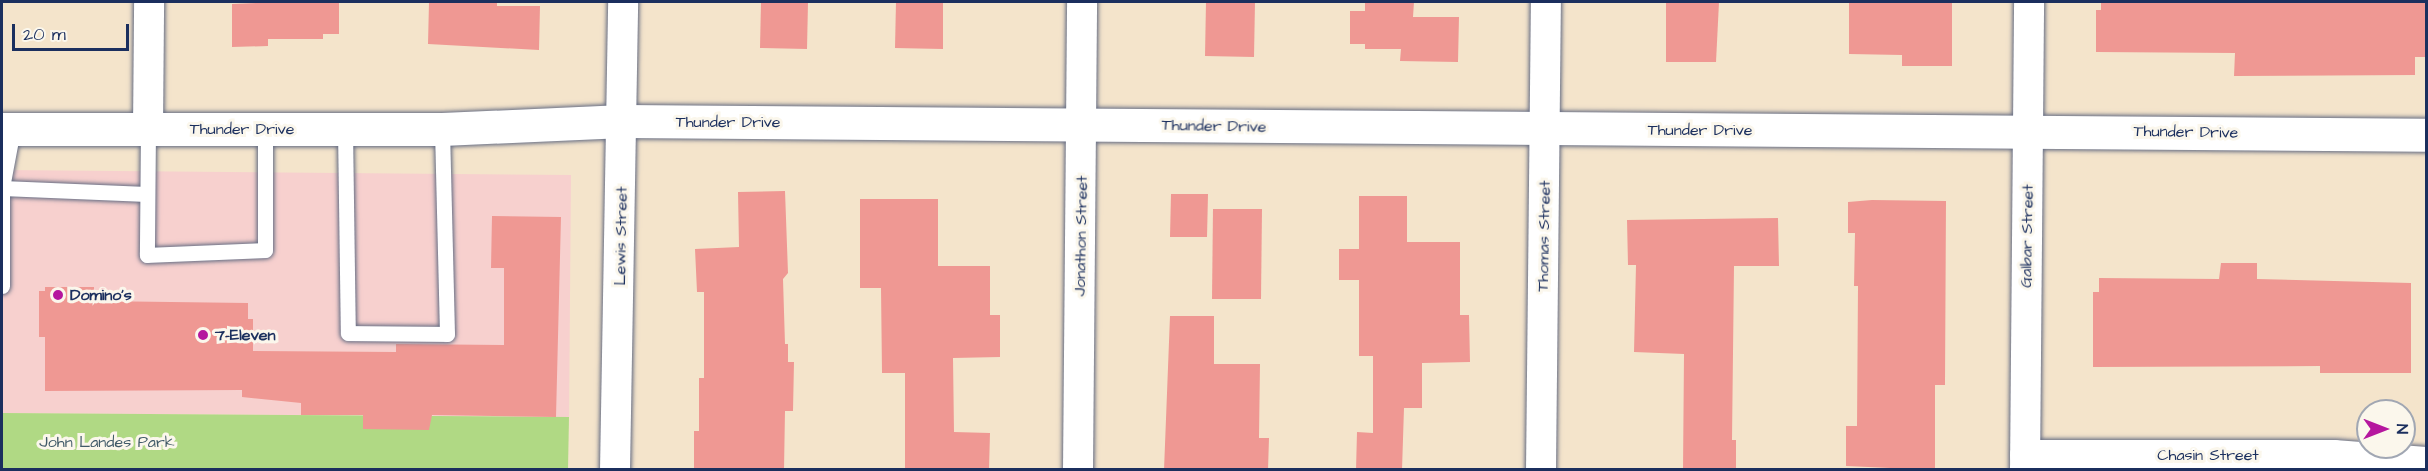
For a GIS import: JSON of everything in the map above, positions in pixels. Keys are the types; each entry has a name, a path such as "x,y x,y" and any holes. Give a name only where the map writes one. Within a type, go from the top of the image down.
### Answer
{"street":[{"path":"148,129 149,2"},
{"name":"Lewis Street","path":"615,470 623,121 623,2"},
{"name":"Jonathon Street","path":"1078,470 1082,2"},
{"name":"Thomas Street","path":"1541,470 1546,2"},
{"name":"Galbar Street","path":"2025,462 2029,2"},
{"name":"Thunder Drive","path":"7,129 442,129 623,121 1546,130 2028,130 2427,135"},
{"name":"Chasin Street","path":"2025,462 2334,455 2427,462"}],"lane":[{"path":"2,286 2,188 7,129"},
{"path":"148,129 147,255 265,250 265,129"},
{"path":"345,129 348,333 447,334 442,129"},
{"path":"2,188 147,194"}],"shaded area":[{"path":"2,170 571,175 569,417 2,413"}],"green space":[{"name":"John Landes Park","path":"2,413 569,417 568,469 2,470"}],"building":[{"path":"339,2 339,34 323,34 323,39 268,39 268,46 232,47 232,4"},
{"path":"429,2 497,2 497,6 540,6 539,50 428,44"},
{"path":"761,2 808,2 807,49 760,48"},
{"path":"896,2 943,2 943,49 895,48"},
{"path":"1206,2 1255,2 1254,57 1205,56"},
{"path":"1365,2 1414,2 1413,17 1459,17 1458,62 1400,61 1401,49 1365,49 1365,44 1350,44 1350,11 1365,11"},
{"path":"1666,2 1719,2 1716,62 1666,62"},
{"path":"1849,2 1952,2 1952,66 1902,66 1902,55 1849,54"},
{"path":"2101,2 2427,2 2427,57 2415,57 2415,75 2234,76 2235,53 2096,52 2096,10 2101,10"},
{"path":"785,191 788,273 783,279 785,344 788,344 788,362 794,362 793,411 785,411 784,470 694,470 694,431 699,431 699,378 704,378 704,292 697,292 695,249 739,247 738,192"},
{"path":"1171,194 1208,194 1207,237 1170,237"},
{"path":"1359,196 1407,196 1407,242 1460,242 1460,315 1469,315 1470,362 1422,363 1422,408 1404,408 1402,470 1356,470 1357,432 1373,433 1373,356 1359,356 1359,280 1339,280 1339,249 1359,249"},
{"path":"860,199 938,199 938,266 990,266 990,315 1000,315 1000,357 953,358 954,432 990,433 989,470 905,470 905,373 882,373 881,288 860,288"},
{"path":"1946,201 1945,385 1935,385 1935,470 1846,466 1846,426 1857,426 1858,286 1854,286 1855,233 1848,233 1848,202"},
{"path":"1213,209 1262,209 1261,299 1212,299"},
{"path":"492,216 561,217 556,417 432,415 429,430 363,429 363,415 301,415 301,403 242,397 242,390 45,391 45,337 39,337 39,291 45,291 45,287 94,287 94,301 248,303 248,319 253,319 253,351 396,352 396,344 504,345 504,268 491,268"},
{"path":"1778,218 1779,266 1734,266 1732,440 1736,440 1736,470 1683,470 1684,354 1634,352 1636,265 1628,265 1627,220"},
{"path":"2221,263 2257,263 2257,279 2411,283 2411,373 2320,373 2320,366 2093,367 2093,292 2099,292 2099,278 2219,279"},
{"path":"1170,316 1214,316 1214,364 1260,364 1259,438 1269,438 1268,470 1164,470"}],"place":[{"name":"Domino's","path":"58,295"},
{"name":"7-Eleven","path":"203,335"}]}
